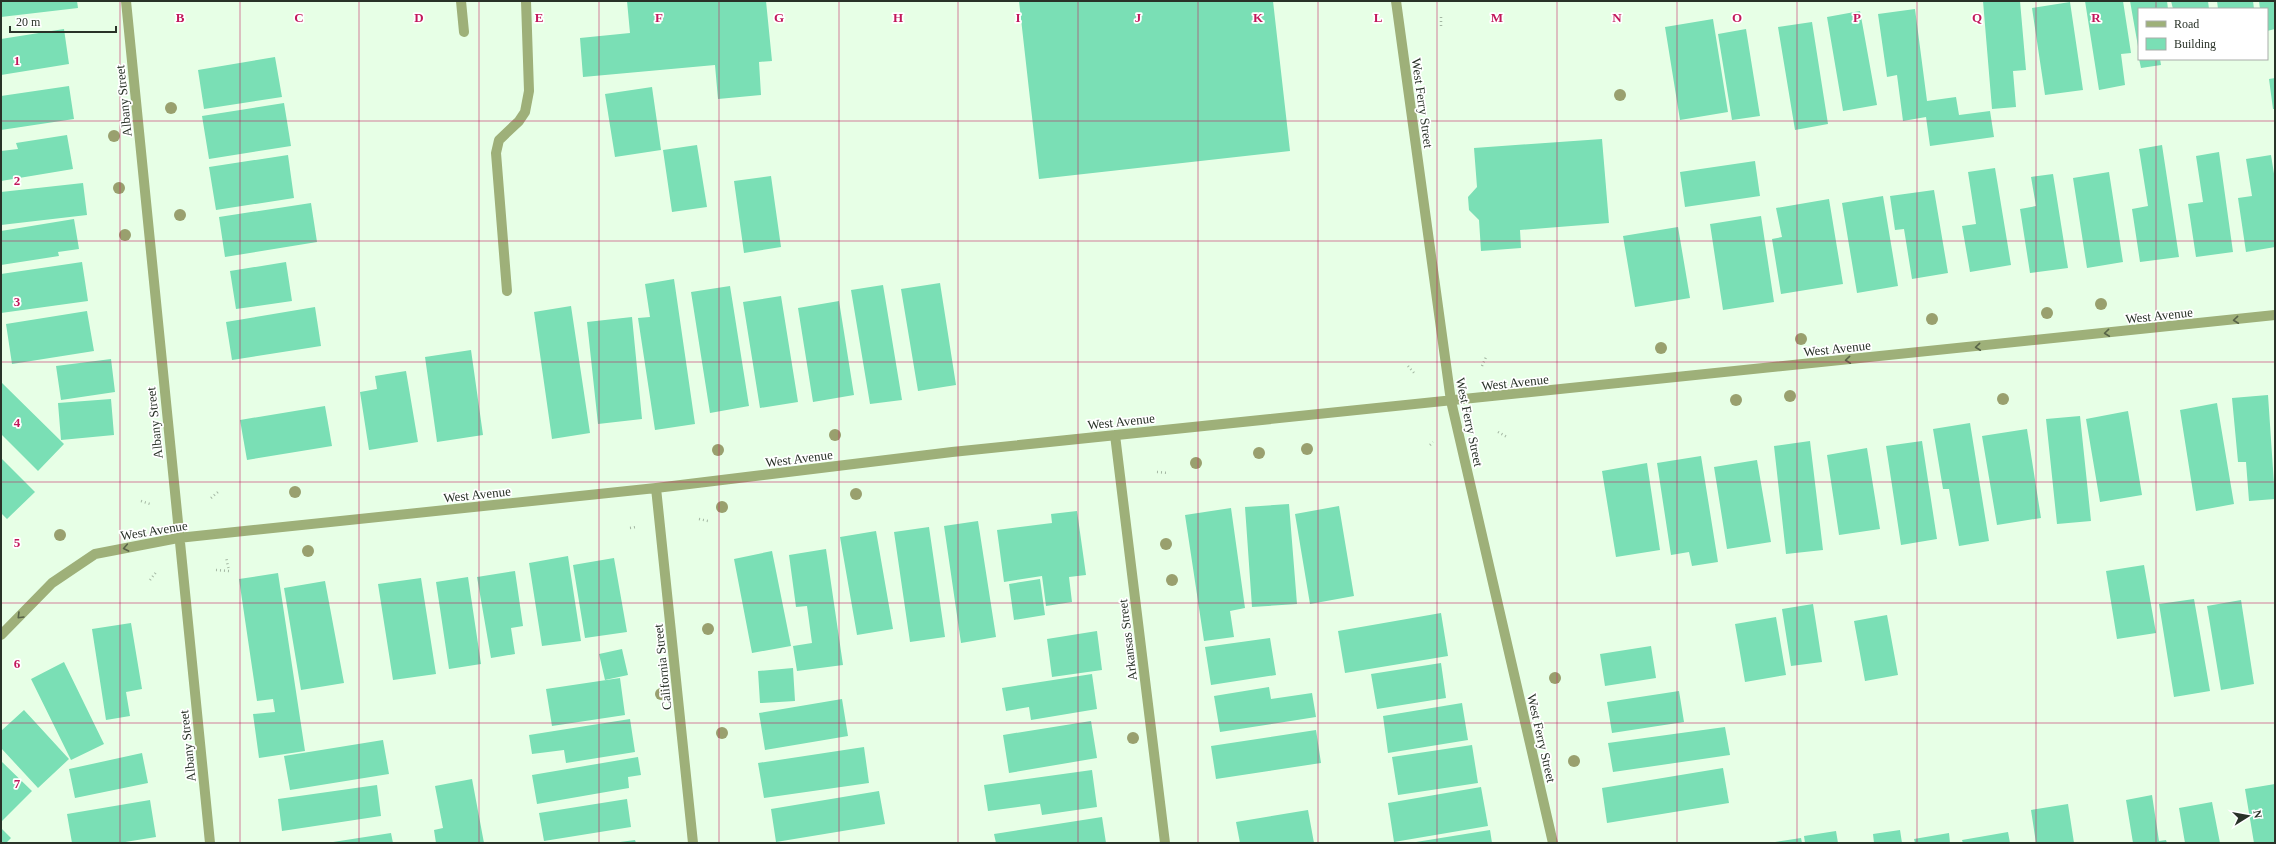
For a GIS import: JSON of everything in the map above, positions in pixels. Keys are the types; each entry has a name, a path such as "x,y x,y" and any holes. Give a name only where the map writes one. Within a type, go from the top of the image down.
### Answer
{"street":[{"name":"Albany Street","path":"126,1 178,538 210,843"},
{"path":"461,1 464,32"},
{"path":"507,291 496,153 499,140 519,121 525,112 529,91 526,1"},
{"name":"West Ferry Street","path":"1396,1 1451,401 1552,843"},
{"name":"West Avenue","path":"1,635 52,583 95,554 178,538 656,488 952,452 2275,316"},
{"name":"Arkansas Street","path":"1115,435 1165,843"},
{"name":"California Street","path":"656,488 693,843"}],"path":[{"path":"1440,26 1441,17"},
{"path":"1482,366 1486,357"},
{"path":"1408,366 1415,374"},
{"path":"1498,432 1507,437"},
{"path":"1430,445 1433,442"},
{"path":"1157,472 1169,473"},
{"path":"211,498 218,492"},
{"path":"140,500 150,504"},
{"path":"699,519 708,521"},
{"path":"216,570 229,571 226,556"},
{"path":"150,580 157,571"}],"building":[{"path":"1,1 77,1 78,8 1,17"},
{"path":"627,1 766,1 772,61 759,62 761,95 718,99 715,65 583,77 580,38 630,33"},
{"path":"1019,1 1273,1 1290,151 1039,179"},
{"path":"1983,1 2020,1 2026,70 2013,71 2016,107 1992,109"},
{"path":"2085,1 2123,1 2131,53 2121,54 2125,85 2099,90"},
{"path":"2130,1 2167,1 2168,8 2138,8 2138,46"},
{"path":"2171,1 2208,1 2209,8 2173,8"},
{"path":"2217,1 2253,1 2254,8 2218,8"},
{"path":"2259,1 2275,1 2275,29 2268,31 2268,8 2260,8"},
{"path":"2070,2 2083,90 2045,95 2032,8"},
{"path":"1915,9 1927,101 1956,97 1959,115 1990,111 1994,137 1930,146 1926,117 1903,121 1897,75 1887,77 1878,14"},
{"path":"1860,11 1877,105 1843,111 1827,17"},
{"path":"1713,19 1728,112 1680,120 1665,27"},
{"path":"1812,22 1828,124 1795,130 1778,27"},
{"path":"64,29 69,64 1,75 1,39"},
{"path":"1746,29 1760,116 1732,120 1718,34"},
{"path":"275,57 282,97 204,109 198,70"},
{"path":"2139,60 2160,60 2161,65 2141,68"},
{"path":"2275,78 2275,109 2273,109 2269,79"},
{"path":"69,86 74,119 1,130 1,96"},
{"path":"652,87 661,150 615,157 605,94"},
{"path":"284,103 291,146 209,159 202,116"},
{"path":"67,135 73,169 1,181 1,151 18,149 16,143"},
{"path":"1602,139 1609,223 1520,230 1521,248 1481,251 1479,220 1469,210 1468,197 1477,187 1474,148"},
{"path":"697,145 707,207 672,212 663,150"},
{"path":"2162,145 2179,257 2140,262 2132,209 2148,206 2139,149"},
{"path":"2219,152 2233,252 2196,257 2188,204 2203,202 2196,156"},
{"path":"288,155 294,198 216,210 209,167"},
{"path":"2271,155 2275,180 2275,247 2246,252 2238,198 2252,196 2246,159"},
{"path":"1755,161 1760,196 1685,207 1680,172"},
{"path":"1995,168 2011,265 1970,272 1962,226 1976,224 1968,172"},
{"path":"2109,172 2123,262 2087,268 2073,178"},
{"path":"2053,174 2068,268 2030,273 2020,209 2036,206 2031,177"},
{"path":"771,176 781,247 744,253 734,181"},
{"path":"83,183 87,215 1,225 1,192"},
{"path":"1934,190 1948,273 1912,279 1904,229 1895,230 1890,196"},
{"path":"1883,196 1898,286 1857,293 1842,203"},
{"path":"1829,199 1843,284 1781,294 1772,239 1782,237 1776,208"},
{"path":"311,203 317,242 225,257 219,217"},
{"path":"1761,216 1774,302 1723,310 1710,224"},
{"path":"74,219 79,249 58,252 59,256 1,265 1,231"},
{"path":"1678,227 1690,298 1635,307 1623,236"},
{"path":"82,262 88,301 1,313 1,274"},
{"path":"286,262 292,301 236,309 230,271"},
{"path":"674,279 695,424 655,430 638,318 650,317 645,284"},
{"path":"940,283 956,385 918,391 901,289"},
{"path":"883,285 902,400 870,404 851,290"},
{"path":"730,286 749,406 710,413 691,292"},
{"path":"781,296 798,402 760,408 743,302"},
{"path":"839,301 854,395 813,402 798,308"},
{"path":"571,306 590,433 552,439 534,312"},
{"path":"315,307 321,346 232,360 226,322"},
{"path":"87,311 94,351 12,364 6,324"},
{"path":"632,317 642,419 598,424 587,322"},
{"path":"471,350 483,435 437,442 425,357"},
{"path":"111,359 115,392 61,400 56,366"},
{"path":"406,371 418,442 369,450 360,392 377,389 375,376"},
{"path":"1,382 64,444 38,471 1,434"},
{"path":"2268,395 2275,499 2249,501 2246,462 2238,462 2232,398"},
{"path":"111,399 114,435 61,440 58,403"},
{"path":"2217,403 2234,504 2196,511 2180,410"},
{"path":"325,406 332,446 247,460 240,420"},
{"path":"2128,411 2142,495 2100,502 2086,419"},
{"path":"2080,416 2091,521 2057,524 2046,419"},
{"path":"1970,423 1989,541 1959,546 1949,489 1943,489 1933,429"},
{"path":"2027,429 2041,518 1997,525 1982,436"},
{"path":"1810,441 1823,550 1786,554 1774,446"},
{"path":"1922,441 1937,539 1901,545 1886,446"},
{"path":"1867,448 1880,529 1839,535 1827,455"},
{"path":"1701,456 1718,562 1692,566 1689,552 1671,555 1657,463"},
{"path":"1,458 35,492 7,519 1,513"},
{"path":"1757,460 1771,542 1727,549 1714,467"},
{"path":"1647,463 1660,550 1616,557 1602,471"},
{"path":"1289,504 1297,604 1252,607 1245,507"},
{"path":"1339,506 1354,596 1310,604 1295,514"},
{"path":"1231,508 1245,608 1230,611 1234,637 1204,641 1185,515"},
{"path":"1077,511 1086,575 1069,577 1072,602 1046,606 1042,576 1004,582 997,530 1052,523 1051,514"},
{"path":"978,521 996,637 961,643 944,526"},
{"path":"929,527 945,637 910,642 894,532"},
{"path":"876,531 893,629 857,635 840,537"},
{"path":"826,549 843,665 797,671 793,646 812,643 807,606 796,607 789,555"},
{"path":"772,551 791,646 752,653 734,559"},
{"path":"568,556 581,641 542,646 529,563"},
{"path":"614,558 627,632 585,638 573,565"},
{"path":"2144,565 2156,633 2117,639 2106,571"},
{"path":"515,571 523,626 511,628 515,654 491,658 477,577"},
{"path":"278,573 305,751 259,758 253,714 275,712 273,699 257,701 239,579"},
{"path":"468,577 481,664 449,669 436,582"},
{"path":"421,578 436,674 393,680 378,584"},
{"path":"1040,579 1045,615 1014,620 1009,584"},
{"path":"325,581 344,683 301,690 284,588"},
{"path":"2194,599 2210,691 2174,697 2159,604"},
{"path":"2241,600 2254,684 2221,690 2207,606"},
{"path":"1813,604 1822,662 1791,666 1782,609"},
{"path":"1441,613 1448,656 1345,673 1338,631"},
{"path":"1887,615 1898,675 1865,681 1854,621"},
{"path":"1776,617 1786,675 1745,682 1735,624"},
{"path":"131,623 142,689 126,692 130,716 106,720 92,629"},
{"path":"1097,631 1102,670 1052,677 1047,639"},
{"path":"1270,638 1276,675 1211,685 1205,647"},
{"path":"1651,646 1656,678 1605,686 1600,654"},
{"path":"622,649 628,675 605,680 599,654"},
{"path":"64,662 104,744 71,760 31,679"},
{"path":"1441,663 1446,698 1377,709 1371,674"},
{"path":"793,668 795,701 760,703 758,671"},
{"path":"1092,674 1097,709 1031,720 1029,707 1006,711 1002,688"},
{"path":"620,678 625,715 552,726 546,689"},
{"path":"1269,687 1271,699 1312,693 1316,717 1220,732 1214,696"},
{"path":"1679,691 1684,722 1612,733 1607,702"},
{"path":"842,699 848,736 765,750 759,713"},
{"path":"1462,703 1468,740 1388,753 1383,716"},
{"path":"24,710 69,759 38,788 1,748 1,731"},
{"path":"630,719 635,752 566,763 564,750 532,754 529,735"},
{"path":"1091,721 1097,758 1009,773 1003,735"},
{"path":"1725,727 1730,755 1613,772 1608,743"},
{"path":"1316,730 1321,763 1216,779 1211,746"},
{"path":"383,740 389,774 290,790 284,756"},
{"path":"1472,745 1478,783 1398,795 1392,757"},
{"path":"864,747 869,783 764,798 758,763"},
{"path":"142,753 148,783 75,798 69,769"},
{"path":"638,757 641,775 628,777 629,788 537,804 532,775"},
{"path":"1,761 32,791 1,822"},
{"path":"1723,768 1729,803 1607,823 1602,788"},
{"path":"1092,770 1097,807 1042,815 1040,804 988,811 984,785"},
{"path":"472,779 484,843 436,843 434,830 443,828 435,786"},
{"path":"2275,784 2275,843 2254,843 2245,789"},
{"path":"377,785 381,816 282,831 278,799"},
{"path":"1481,787 1488,826 1394,842 1388,803"},
{"path":"879,791 885,824 776,842 771,809"},
{"path":"2152,795 2159,841 2166,840 2167,843 2133,843 2126,800"},
{"path":"627,799 631,827 544,841 539,813"},
{"path":"150,800 156,837 119,843 72,843 67,814"},
{"path":"2212,802 2220,843 2185,843 2179,808"},
{"path":"2068,804 2074,843 2036,843 2031,810"},
{"path":"1308,810 1314,843 1240,843 1236,822"},
{"path":"1102,817 1106,843 996,843 994,834"},
{"path":"1,828 11,838 6,843 1,843"},
{"path":"1490,830 1492,843 1416,843 1416,842"},
{"path":"1900,830 1902,843 1874,843 1873,834"},
{"path":"1836,831 1838,843 1805,843 1804,836"},
{"path":"2008,832 2010,843 1963,843 1962,840"},
{"path":"391,833 393,843 333,843 333,842"},
{"path":"1949,833 1950,843 1915,843 1914,839"},
{"path":"1801,838 1802,843 1775,843 1775,842"},
{"path":"635,840 636,843 620,843 620,842"}]}
